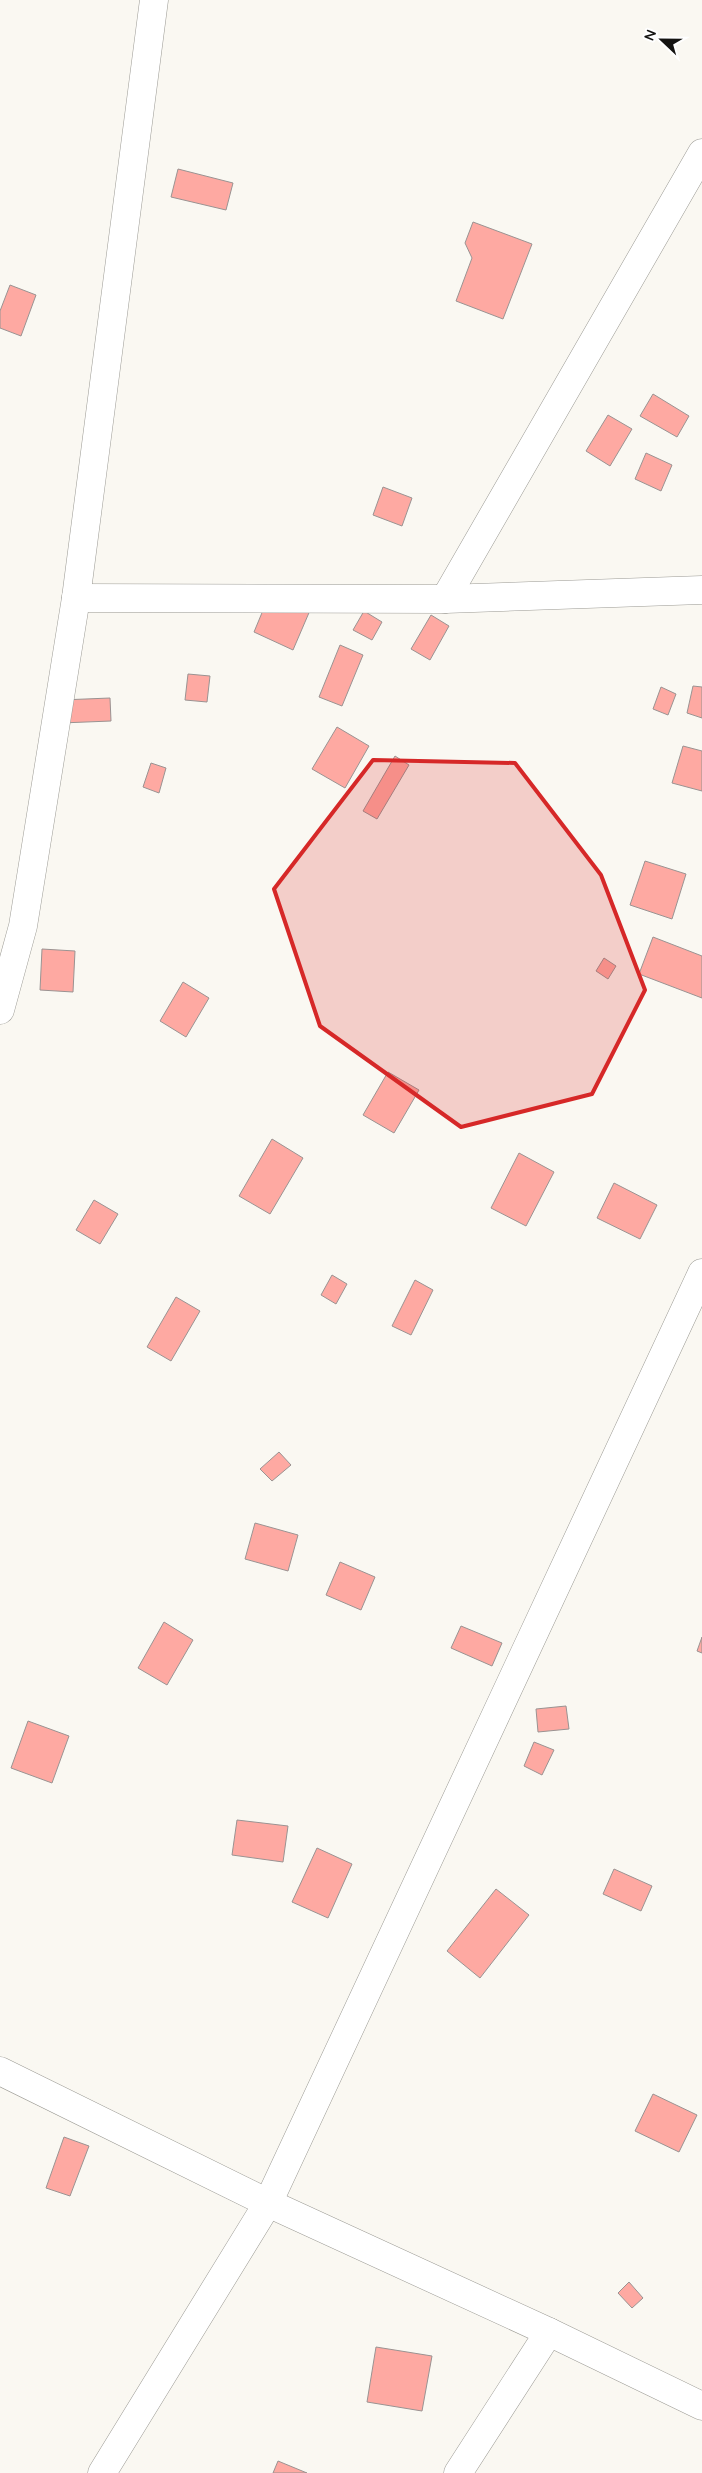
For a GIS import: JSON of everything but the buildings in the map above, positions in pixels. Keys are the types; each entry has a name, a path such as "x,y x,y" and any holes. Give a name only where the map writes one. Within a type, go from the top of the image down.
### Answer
{"street":[{"path":"0,1010 23,926 76,598 154,0"},
{"path":"445,599 702,153"},
{"path":"76,598 445,599 702,590"},
{"path":"102,2473 268,2203 702,1273"},
{"path":"0,2071 268,2203 549,2332 702,2406"},
{"path":"458,2473 549,2332"}],"highlighted area":[{"path":"373,760 515,763 601,875 645,990 592,1094 461,1127 320,1026 274,889"}]}
